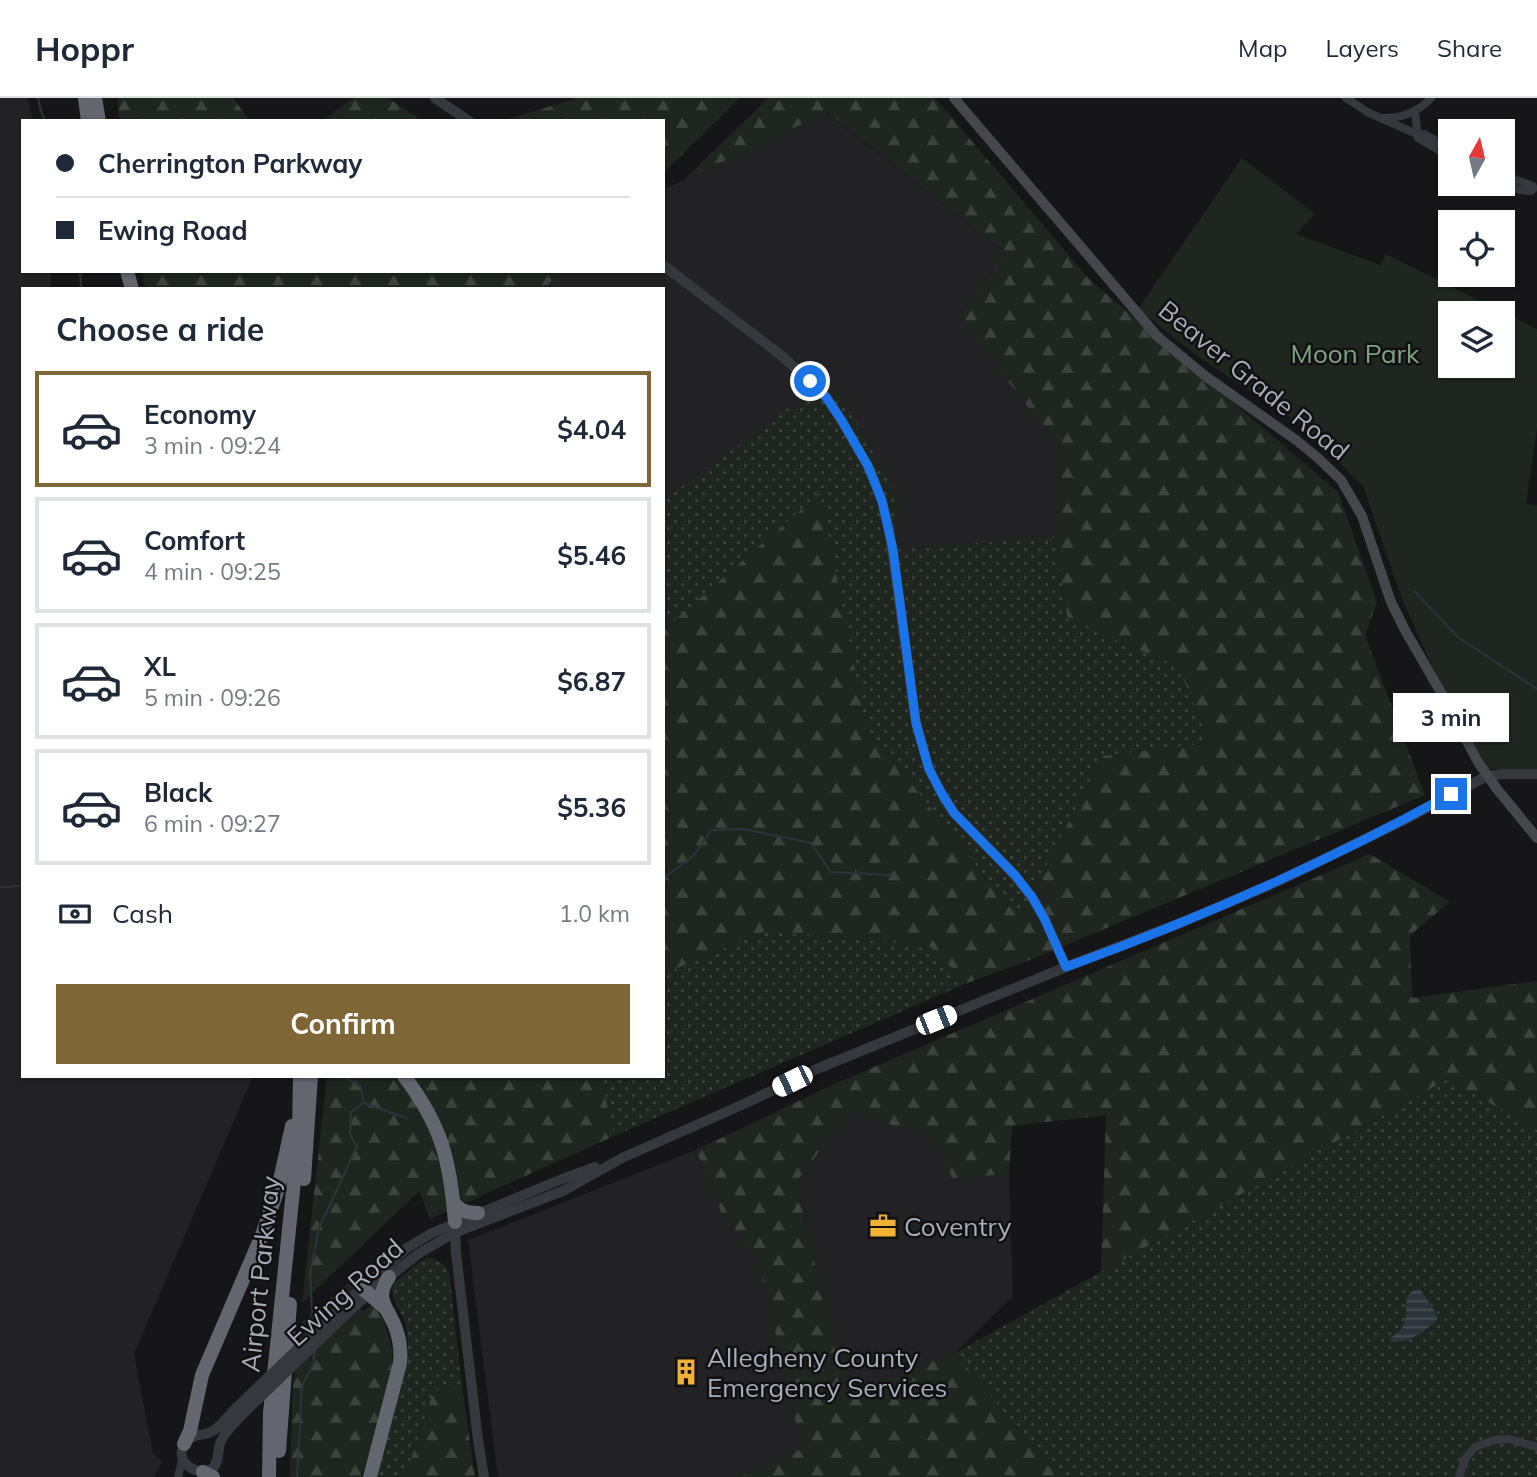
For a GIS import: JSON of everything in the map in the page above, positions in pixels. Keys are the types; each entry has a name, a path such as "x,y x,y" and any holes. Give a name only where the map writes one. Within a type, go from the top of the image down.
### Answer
{"highway":[{"path":"85,98 88,119"},
{"path":"95,98 99,119"},
{"path":"184,1444 190,1431 202,1375 262,1235 278,1189 292,1126 298,1078"},
{"name":"Airport Parkway","path":"269,1477 270,1413 299,1133 298,1078"},
{"name":"Airport Parkway","path":"278,1477 282,1392 307,1153 312,1078"},
{"path":"405,1078 436,1126 448,1162 455,1228"},
{"path":"453,1201 461,1210 478,1213"},
{"path":"370,1477 400,1363 399,1337 385,1308 382,1291 389,1277"},
{"path":"359,1296 385,1308"}],"main road":[{"name":"Beaver Grade Road","path":"954,98 1157,336 1204,375 1318,457 1341,480 1362,516 1391,602 1403,626 1487,776 1537,838"}],"street":[{"path":"435,98 466,119"},
{"path":"1346,98 1381,118 1438,142"},
{"path":"1381,118 1400,117 1415,111 1431,98"},
{"path":"1415,111 1418,138 1438,150"},
{"path":"1516,180 1533,186 1531,191 1516,189"},
{"path":"665,266 761,338 818,388 862,454 875,481 888,528 916,723 929,769 954,813 1015,875 1032,897 1066,967"},
{"name":"Ewing Road","path":"359,1296 478,1213 622,1158 817,1069 1279,881 1487,776 1537,774"},
{"name":"Ewing Road","path":"184,1444 192,1436 210,1433 240,1411 407,1248 455,1228 565,1190 622,1158"},
{"path":"455,1228 484,1477"},
{"name":"Ewing Road","path":"182,1461 200,1475 211,1470 218,1460 218,1448 222,1438 240,1411"},
{"path":"1459,1477 1465,1459 1475,1447 1494,1440 1509,1439 1537,1447"},
{"path":"178,1477 184,1444"}],"shaded area":[{"path":"0,98 27,98 32,119 21,119 21,273 51,273 51,287 21,287 21,1078 252,1078 134,1354 153,1453 162,1462 154,1477 0,1477"},
{"path":"826,112 1006,253 958,317 1063,452 1054,536 893,550 665,500 665,287 547,287 560,273 665,273 665,189"},
{"path":"665,542 667,627 665,630"},
{"path":"849,1112 935,1138 954,1180 1009,1173 1013,1296 955,1353 845,1394 796,1181"},
{"path":"696,1150 721,1212 759,1263 802,1450 738,1477 498,1477 468,1240"},
{"path":"1420,1289 1437,1315 1437,1320 1416,1336 1391,1342 1390,1338 1404,1324 1406,1301 1410,1293"}],"green space":[{"path":"118,98 233,98 249,119 119,119"},
{"path":"353,98 388,98 420,119 325,119"},
{"path":"577,98 740,98 665,171 665,119 509,119"},
{"path":"768,98 935,98 1089,279 1338,492 1377,602 1365,635 1425,795 1030,960 967,983 930,946 765,931 665,973 665,630 820,493 866,727 1019,919 1103,756 1210,743 1178,666 1068,620 1054,536 1063,452 958,317 1006,253 827,112 684,180"},
{"name":"Moon Park","path":"1242,158 1315,214 1296,234 1380,265 1386,254 1438,280 1438,287 1452,287 1481,301 1438,301 1438,378 1515,378 1515,318 1537,329 1537,428 1526,504 1537,506 1537,769 1488,769 1434,670 1402,599 1363,486 1300,424 1200,358 1138,309"},
{"path":"142,273 560,273 546,287 145,287"},
{"path":"839,391 899,500 893,550 1054,536 1068,620 1178,666 1210,743 1103,756 1019,919 866,727 820,494 667,627 665,499 791,406"},
{"path":"1370,854 1450,902 1410,935 1412,998 1537,981 1537,1130 1448,1079 1101,1272 1106,1115 1012,1126 1009,1173 953,1180 935,1138 849,1112 796,1182 845,1394 955,1353 1058,1477 738,1477 802,1449 759,1263 721,1212 696,1150 832,1085"},
{"path":"765,931 930,946 967,983 614,1136 601,1078 665,1078 665,973"},
{"path":"327,1078 601,1078 614,1136 430,1219 419,1191 302,1303"},
{"path":"1448,1079 1537,1130 1537,1477 1058,1477 955,1353"},
{"path":"423,1259 440,1262 449,1272 462,1387 434,1390 405,1477 377,1477 406,1365 408,1342 405,1322 393,1297 392,1288 395,1282"},
{"path":"353,1279 357,1286 348,1297 363,1311 370,1306 378,1312 384,1320 391,1347 389,1384 376,1432 361,1477 290,1477 293,1385 302,1322"},
{"path":"462,1387 475,1477 405,1477 434,1390"}],"waterway":[{"path":"38,98 44,119"},
{"path":"80,273 81,287"},
{"path":"1415,592 1459,638 1537,689"},
{"path":"665,877 695,854 711,830 743,829 811,843 831,872 891,875"},
{"path":"0,887 21,886"},
{"path":"313,1328 310,1273 319,1228 357,1147 350,1134 351,1112 363,1103 361,1087 346,1078"},
{"path":"364,1103 406,1118"},
{"path":"297,1477 302,1386 314,1363 314,1351"}],"place":[{"name":"Coventry","path":"883,1226"},
{"name":"Allegheny County Emergency Services","path":"686,1372"}],"route":[{"path":"810,381 826,397 842,421 868,466 882,501 893,550 916,723 929,769 954,813 1015,875 1032,897 1066,967 1279,881 1451,794"}]}
